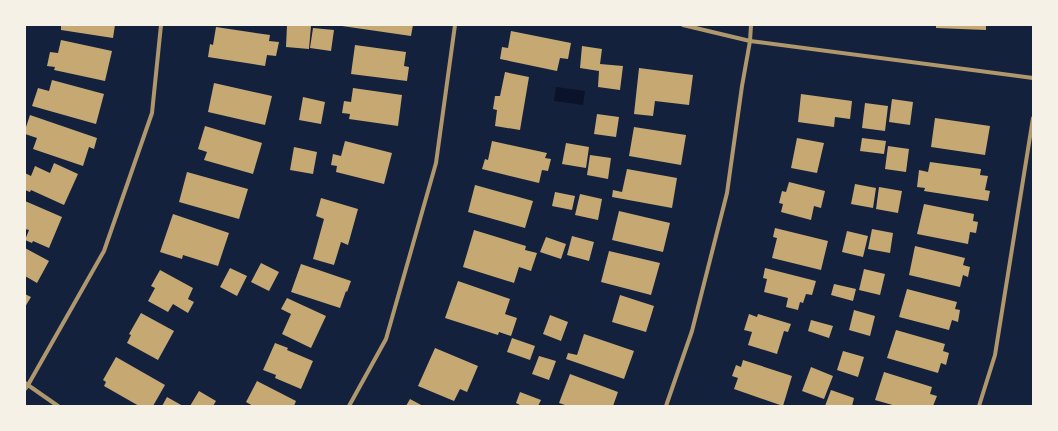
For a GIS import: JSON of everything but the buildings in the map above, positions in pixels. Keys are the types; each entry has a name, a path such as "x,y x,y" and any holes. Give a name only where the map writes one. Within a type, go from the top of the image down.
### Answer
{"street":[{"path":"58,406 26,386 104,251 152,112 161,25"},
{"path":"349,406 386,339 436,163 455,25"},
{"path":"683,25 750,41 1033,78"},
{"path":"666,406 692,332 727,193 750,41 751,25"},
{"path":"979,406 995,355 1033,118"}],"water":[{"path":"556,87 585,91 583,105 554,101"}]}
